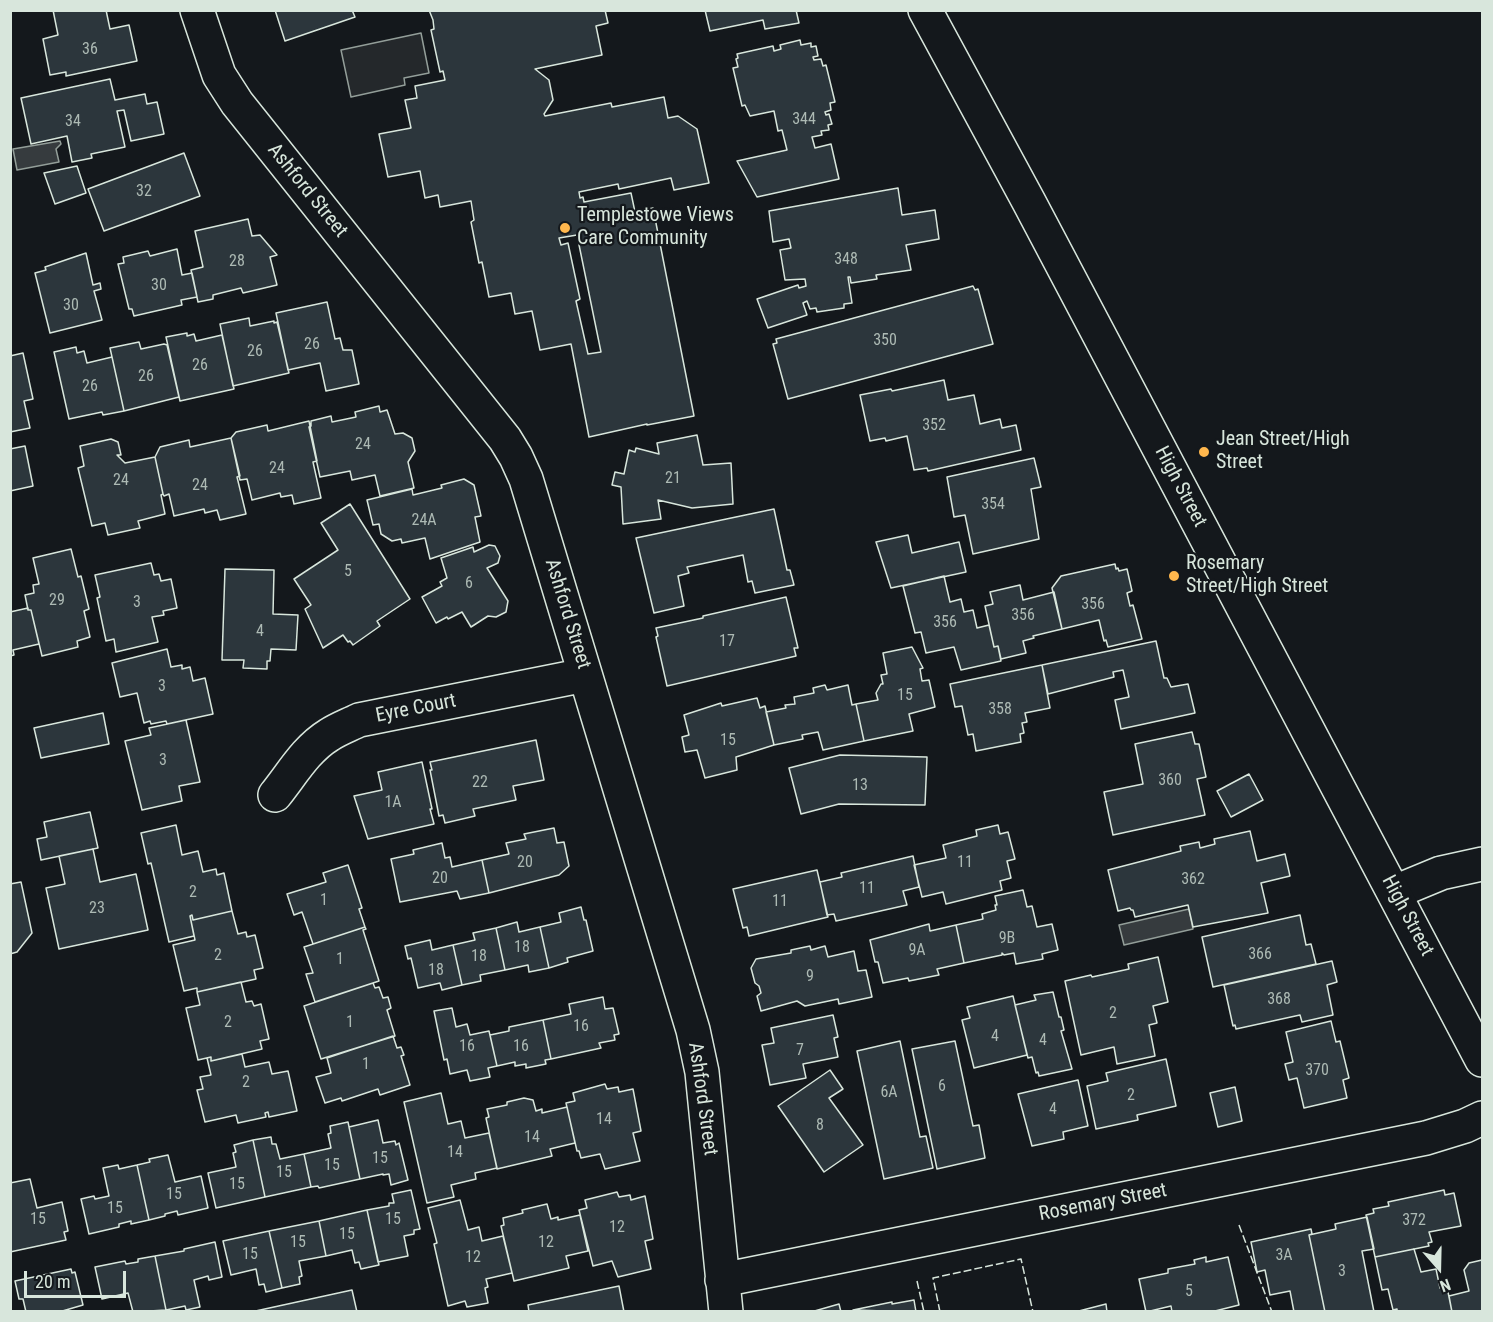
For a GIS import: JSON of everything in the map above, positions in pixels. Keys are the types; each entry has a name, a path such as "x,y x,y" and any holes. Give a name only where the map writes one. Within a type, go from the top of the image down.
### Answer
{"street":[{"name":"Ashford Street","path":"197,10 219,75 237,103 505,439 526,479 693,1030 702,1072 724,1296"},
{"name":"High Street","path":"925,10 1029,202 1482,1060"},
{"name":"Eyre Court","path":"275,795 304,757 323,740 359,720 585,675"},
{"path":"1395,892 1441,873 1482,864"},
{"name":"Rosemary Street","path":"724,1296 1426,1137 1465,1126 1482,1118"}],"shaded area":[{"path":"421,33 429,73 404,78 405,85 351,97 341,50"},
{"path":"60,141 61,144 56,149 59,162 17,170 13,149"},
{"path":"1189,909 1193,929 1124,945 1119,925"}],"building":[{"path":"53,10 106,10 110,29 129,25 137,61 66,76 66,72 50,75 43,39 58,35"},
{"path":"275,10 352,10 355,17 285,41"},
{"name":"Templestowe Views Care Community","path":"429,10 605,10 608,23 596,26 602,55 535,69 549,80 553,100 545,116 611,103 612,107 664,97 668,118 678,116 697,129 709,183 674,190 671,178 619,189 618,184 579,192 584,202 631,193 635,212 653,208 694,416 589,437 571,344 540,350 532,311 515,314 511,293 489,297 471,222 474,220 471,201 440,207 438,195 425,198 420,171 388,177 379,134 411,128 405,100 417,98 415,86 445,80 443,71 440,72 431,30 434,29","holes":["577,235 601,352 588,354 576,301 580,299 568,243 561,245 559,238"]},
{"path":"705,10 796,10 799,23 765,29 763,20 710,31"},
{"path":"800,40 801,45 811,43 811,47 816,46 818,56 813,57 814,60 821,59 823,66 826,65 835,102 830,103 831,110 825,112 826,115 829,114 832,124 828,125 829,130 821,131 822,135 812,137 815,148 831,144 839,179 757,197 737,161 787,150 782,130 778,131 774,111 750,116 745,105 742,106 733,68 738,67 737,54 773,46 774,51 781,49 780,45"},
{"path":"110,79 115,100 145,94 147,104 157,102 164,134 131,141 124,110 117,111 125,147 91,154 92,158 72,162 67,136 31,144 21,98"},
{"path":"184,153 200,196 104,231 88,189"},
{"path":"77,166 86,193 55,204 44,173"},
{"path":"898,188 902,215 935,210 939,239 906,245 911,270 876,275 877,279 851,283 848,277 852,303 844,304 844,308 817,312 816,308 810,309 807,301 803,303 807,315 768,328 757,299 798,285 799,288 806,286 805,279 785,280 780,250 791,248 789,239 773,242 769,211"},
{"path":"248,219 252,236 260,235 277,255 270,257 277,285 243,293 241,288 213,295 213,299 198,302 191,270 203,267 195,231"},
{"path":"177,249 182,275 192,273 197,297 181,300 182,305 134,316 132,309 129,309 118,264 124,263 123,257 148,251 150,256"},
{"path":"86,253 93,285 100,283 101,289 94,291 102,320 50,333 35,273 46,270 45,267"},
{"path":"973,286 975,290 978,289 993,344 788,399 773,344 777,343 776,339"},
{"path":"327,302 335,339 340,338 343,350 352,350 359,384 326,391 320,363 288,370 276,313"},
{"path":"249,318 250,326 277,322 289,373 233,386 220,324"},
{"path":"187,333 187,336 194,334 196,341 222,335 234,389 180,401 166,337"},
{"path":"139,342 141,349 167,345 179,397 124,411 110,348"},
{"path":"76,347 77,353 84,351 87,363 112,357 124,411 103,415 102,412 69,419 54,352"},
{"path":"23,353 33,399 24,401 30,428 10,432 10,356"},
{"path":"944,380 948,400 974,395 980,424 1000,419 1002,428 1016,425 1021,450 928,471 927,468 914,470 907,436 886,441 885,438 870,441 860,395"},
{"path":"379,406 380,412 387,410 395,434 403,433 412,438 415,451 408,462 414,488 380,496 375,475 352,480 350,471 320,477 309,427 311,421 331,416 332,422 356,417 355,412"},
{"path":"309,421 317,461 313,462 321,498 294,504 292,495 281,497 280,493 252,500 247,479 240,480 231,438 236,432 267,425 268,431"},
{"path":"697,435 703,465 731,463 733,504 692,508 658,500 661,519 623,524 621,487 612,485 615,472 624,474 629,450 635,452 636,448 659,454 657,443"},
{"path":"231,438 246,514 220,520 217,510 205,513 204,509 174,516 169,494 164,496 163,494 155,457 160,447 189,440 190,447"},
{"path":"111,439 118,442 121,455 117,455 125,463 155,457 165,514 138,521 140,528 108,535 105,523 92,526 78,468 84,466 80,446"},
{"path":"25,446 33,486 10,491 10,449"},
{"path":"1034,458 1041,487 1031,489 1039,539 973,554 965,515 954,517 947,477"},
{"path":"464,479 474,485 481,516 475,517 480,542 430,559 425,538 402,543 401,539 392,541 381,534 379,524 373,525 367,500 412,489 413,495 442,488 441,485"},
{"path":"350,504 410,599 377,621 380,626 353,645 343,635 323,648 305,609 311,605 294,579 338,550 321,523"},
{"path":"774,509 787,570 790,570 794,585 755,593 752,581 748,582 743,555 687,567 689,573 678,576 684,606 654,613 636,538"},
{"path":"908,535 912,553 959,542 966,572 891,588 876,542"},
{"path":"489,545 495,546 500,556 498,563 487,568 508,601 506,612 496,617 488,616 471,627 462,612 436,623 422,597 442,586 440,582 447,578 441,558 473,547 474,552"},
{"path":"71,549 78,577 81,576 89,609 84,611 90,637 77,641 78,647 42,656 25,595 34,593 33,585 39,584 33,558"},
{"path":"151,563 154,575 159,574 161,581 171,579 177,608 163,611 164,615 152,617 158,642 116,652 114,639 106,641 97,598 100,597 95,575"},
{"path":"1115,564 1119,571 1127,569 1132,591 1127,593 1130,606 1133,605 1142,639 1108,647 1106,640 1104,641 1099,620 1062,629 1052,588 1061,576"},
{"path":"225,569 274,570 273,614 298,615 296,650 271,649 267,669 243,668 244,660 222,660"},
{"path":"944,576 950,602 961,599 964,612 973,610 977,628 989,625 994,647 998,646 1001,661 961,670 954,647 926,653 921,632 915,633 903,586"},
{"path":"1020,585 1023,600 1054,592 1062,629 1033,636 1034,638 1023,641 1026,653 1001,659 998,646 994,647 985,606 993,604 990,592"},
{"path":"786,597 798,648 794,648 796,656 667,686 656,628"},
{"path":"28,608 31,610 39,644 13,650 14,655 10,656 10,612"},
{"path":"1156,641 1164,678 1167,678 1171,687 1188,684 1195,713 1121,729 1115,700 1129,697 1123,670 1113,672 1114,677 1048,694 1042,665"},
{"path":"912,647 923,668 920,669 922,681 929,680 935,707 909,714 913,731 864,741 856,704 878,700 876,693 883,684 881,675 887,674 883,653"},
{"path":"167,649 171,667 182,665 182,669 190,667 193,681 205,678 213,714 167,724 166,721 144,723 137,693 120,697 112,663"},
{"path":"1042,665 1050,708 1025,713 1027,722 1022,723 1024,733 1020,734 1021,742 976,751 973,734 968,735 962,706 955,707 950,684"},
{"path":"825,685 827,690 848,685 852,705 856,704 864,741 823,750 818,732 802,735 803,739 774,745 766,712 795,704 794,697 814,693 813,688"},
{"path":"757,698 760,708 765,706 774,745 736,757 737,770 705,778 697,750 685,752 682,737 689,735 684,715 721,703 722,706"},
{"path":"103,713 109,744 41,758 34,728"},
{"path":"186,720 200,782 179,786 182,801 142,810 125,741 151,735 149,728"},
{"path":"1192,732 1195,744 1199,744 1206,777 1197,779 1205,815 1113,835 1104,792 1143,784 1135,744"},
{"path":"536,740 544,780 513,786 516,800 473,809 475,816 445,823 443,815 439,816 430,762"},
{"path":"840,755 927,757 925,805 839,804 801,814 789,768"},
{"path":"422,762 434,824 368,839 354,796 382,790 378,772"},
{"path":"1249,774 1263,800 1231,817 1217,791"},
{"path":"90,812 98,848 41,860 37,839 47,837 44,822"},
{"path":"176,825 182,855 198,851 203,872 216,869 217,875 224,873 232,911 193,920 192,915 190,916 194,936 169,942 151,863 148,864 141,833"},
{"path":"998,825 1000,834 1008,832 1015,859 1007,861 1011,878 1000,881 1002,890 946,904 943,892 922,897 914,865 946,858 943,845 977,836 976,830"},
{"path":"554,828 557,843 564,842 569,866 559,875 489,893 482,860 509,854 506,843 526,839 524,834"},
{"path":"1250,831 1257,861 1285,854 1290,876 1261,883 1268,913 1193,927 1188,905 1135,917 1130,908 1118,911 1108,870 1181,851 1180,846 1199,842 1200,848 1215,844 1214,839"},
{"path":"442,843 445,858 450,857 452,867 482,860 489,893 460,899 457,891 400,902 391,859 414,854 413,850"},
{"path":"93,849 100,882 136,874 148,930 59,949 46,888 65,884 59,856"},
{"path":"913,856 919,887 903,891 907,905 836,921 834,914 827,915 820,882 842,877 841,873"},
{"path":"348,865 362,908 359,909 365,927 313,944 302,912 294,915 287,894 326,882 323,873"},
{"path":"817,870 828,917 749,936 747,927 743,928 733,889"},
{"path":"21,882 32,933 17,952 10,954 10,884"},
{"path":"1023,890 1027,907 1032,906 1037,927 1052,924 1058,950 1042,954 1043,959 1016,964 1014,953 1004,955 1002,953 1002,955 964,963 956,925 983,919 982,914 996,910 995,896"},
{"path":"581,907 593,951 567,958 568,962 549,968 540,927 561,922 559,913"},
{"path":"232,911 238,934 246,932 247,937 255,935 263,968 254,970 256,979 197,992 197,988 184,991 173,945 195,940 190,916 192,915 193,920"},
{"path":"1300,915 1306,945 1311,944 1316,964 1213,987 1202,937"},
{"path":"517,922 519,932 540,927 549,968 529,972 528,965 505,970 496,928"},
{"path":"929,924 930,931 956,925 964,963 937,969 939,975 883,983 870,940"},
{"path":"365,927 366,929 363,930 379,981 315,1002 306,974 313,973 304,947"},
{"path":"496,928 505,970 480,975 481,981 462,985 453,945 475,940 473,933"},
{"path":"430,940 432,950 453,945 462,985 442,990 440,983 418,988 411,958 408,959 405,946"},
{"path":"810,946 811,950 825,946 828,957 854,951 858,971 866,970 872,997 839,1004 838,999 805,1006 797,1001 761,1011 757,996 761,993 759,986 755,983 751,968 756,959 791,953 791,950"},
{"path":"1158,957 1168,1002 1153,1006 1157,1023 1149,1025 1155,1056 1117,1064 1114,1047 1081,1055 1065,981 1129,969 1128,964"},
{"path":"1332,961 1337,982 1327,985 1333,1015 1302,1022 1300,1015 1236,1029 1235,1025 1233,1026 1224,985"},
{"path":"241,982 246,1002 252,1001 254,1006 261,1004 269,1039 260,1041 262,1049 211,1061 211,1057 198,1060 186,1008 200,1005 197,992"},
{"path":"373,983 375,988 379,987 383,998 388,997 391,1008 387,1010 395,1036 321,1059 304,1006"},
{"path":"1053,992 1072,1069 1039,1076 1032,1057 1028,1058 1015,1005 1036,1000 1034,995"},
{"path":"1013,996 1027,1055 974,1068 962,1020 970,1018 967,1007"},
{"path":"603,997 605,1009 613,1008 619,1034 614,1035 615,1040 599,1043 601,1048 551,1059 543,1020 571,1014 569,1004"},
{"path":"452,1008 456,1027 467,1024 470,1035 489,1031 497,1066 488,1068 490,1077 470,1081 467,1070 450,1074 447,1059 444,1060 434,1011"},
{"path":"833,1015 838,1037 834,1038 838,1057 803,1064 806,1078 770,1085 762,1045 774,1043 771,1028"},
{"path":"543,1020 551,1059 545,1060 546,1064 526,1068 526,1064 515,1066 515,1062 497,1066 490,1035 509,1031 509,1027"},
{"path":"1331,1021 1336,1042 1340,1041 1349,1078 1343,1080 1347,1098 1304,1108 1297,1078 1289,1080 1285,1064 1293,1062 1286,1032"},
{"path":"393,1036 397,1048 401,1047 404,1055 401,1056 410,1085 380,1095 378,1089 342,1101 341,1098 325,1103 316,1077 331,1073 327,1058"},
{"path":"900,1041 920,1137 926,1136 933,1168 884,1179 857,1051"},
{"path":"955,1041 973,1126 979,1125 985,1158 937,1169 912,1049"},
{"path":"242,1054 245,1067 269,1062 272,1074 288,1071 297,1111 269,1117 268,1112 265,1113 266,1117 238,1123 236,1115 205,1122 197,1090 203,1089 200,1077 211,1075 207,1058 211,1057 211,1061"},
{"path":"1166,1059 1176,1106 1137,1115 1138,1120 1096,1129 1087,1086 1108,1081 1106,1073"},
{"path":"830,1070 843,1089 829,1098 863,1145 824,1172 778,1106"},
{"path":"1078,1080 1088,1126 1063,1132 1064,1139 1032,1146 1018,1094"},
{"path":"605,1084 607,1089 618,1087 619,1092 633,1089 641,1131 633,1133 640,1161 605,1169 600,1154 581,1158 577,1151 566,1103 575,1101 573,1093"},
{"path":"1235,1087 1242,1121 1218,1127 1210,1093"},
{"path":"441,1093 448,1124 461,1121 465,1138 489,1133 497,1168 475,1173 476,1179 451,1185 454,1197 427,1203 404,1102"},
{"path":"524,1098 533,1100 536,1111 542,1109 542,1113 567,1107 575,1143 550,1149 552,1156 497,1169 486,1118 489,1117 487,1109 507,1105 507,1102"},
{"path":"378,1120 383,1143 395,1141 396,1145 399,1143 408,1180 391,1185 389,1174 360,1179 349,1127"},
{"path":"348,1122 360,1179 319,1188 318,1186 311,1187 304,1154 331,1148 328,1134 331,1133 330,1126"},
{"path":"271,1137 272,1144 276,1144 280,1159 304,1154 311,1187 265,1197 253,1140"},
{"path":"253,1140 265,1197 216,1208 208,1173 236,1167 234,1145"},
{"path":"168,1155 175,1182 201,1176 208,1208 178,1215 177,1211 149,1220 137,1165 150,1162 149,1159"},
{"path":"118,1165 119,1169 137,1165 149,1220 131,1224 131,1221 119,1224 119,1227 89,1234 81,1199 109,1196 103,1168"},
{"path":"30,1179 37,1208 62,1202 68,1231 64,1232 66,1240 10,1252 10,1183"},
{"path":"411,1190 420,1229 414,1230 414,1234 404,1236 408,1256 378,1262 367,1210 389,1206 389,1203 394,1203 392,1194"},
{"path":"1444,1190 1445,1195 1454,1193 1461,1226 1429,1232 1432,1242 1428,1243 1429,1246 1375,1257 1366,1215 1374,1213 1373,1209 1389,1206 1388,1202"},
{"path":"617,1192 619,1197 630,1195 631,1200 645,1196 653,1239 645,1241 651,1269 618,1277 612,1261 593,1266 579,1210 587,1208 585,1200"},
{"path":"460,1200 468,1230 479,1227 482,1241 503,1236 512,1273 486,1279 488,1303 467,1307 465,1301 448,1306 434,1244 437,1243 428,1208"},
{"path":"547,1204 551,1219 558,1217 558,1220 580,1215 588,1251 566,1256 569,1268 514,1281 501,1226 504,1225 503,1218 523,1213 522,1210"},
{"path":"367,1210 379,1265 361,1269 359,1262 355,1263 352,1250 326,1256 319,1221"},
{"path":"1367,1217 1374,1249 1362,1251 1374,1312 1325,1312 1309,1235 1336,1229 1335,1224"},
{"path":"319,1221 326,1256 299,1261 302,1276 299,1277 300,1284 282,1288 269,1231"},
{"path":"1311,1229 1312,1234 1309,1235 1325,1312 1294,1312 1290,1291 1270,1295 1265,1270 1257,1272 1251,1242"},
{"path":"269,1231 282,1288 266,1292 264,1284 259,1285 256,1269 231,1275 223,1241"},
{"path":"215,1242 222,1277 209,1280 208,1276 194,1280 200,1307 186,1310 185,1306 166,1310 155,1256"},
{"path":"1414,1249 1421,1272 1436,1269 1440,1288 1447,1287 1452,1312 1397,1312 1397,1309 1393,1310 1388,1289 1382,1290 1375,1257"},
{"path":"155,1256 166,1310 133,1312 128,1293 102,1299 95,1267 125,1261 126,1264 138,1262 138,1259"},
{"path":"1206,1257 1206,1262 1228,1257 1239,1305 1211,1312 1172,1312 1171,1306 1146,1312 1139,1279 1168,1273 1168,1269 1195,1264 1194,1260"},
{"path":"1482,1260 1482,1312 1452,1312 1449,1296 1469,1291 1464,1270 1469,1263"},
{"path":"71,1269 72,1273 75,1272 83,1305 59,1312 26,1312 23,1299 19,1299 15,1281"},
{"path":"619,1286 624,1312 529,1312 528,1305"},
{"path":"352,1290 357,1312 251,1312"},
{"path":"914,1300 916,1312 853,1310 892,1302 892,1304"},
{"path":"839,1304 841,1312 811,1312"},
{"path":"1106,1304 1107,1312 1075,1312"}],"fence":[{"path":"1239,1225 1272,1312"},
{"path":"940,1312 933,1278 1021,1259 1033,1312"},
{"path":"917,1281 924,1312"}],"place":[{"name":"Templestowe Views Care Community","path":"565,228"},
{"name":"Jean Street/High Street","path":"1204,452"},
{"name":"Rosemary Street/High Street","path":"1174,576"}]}
